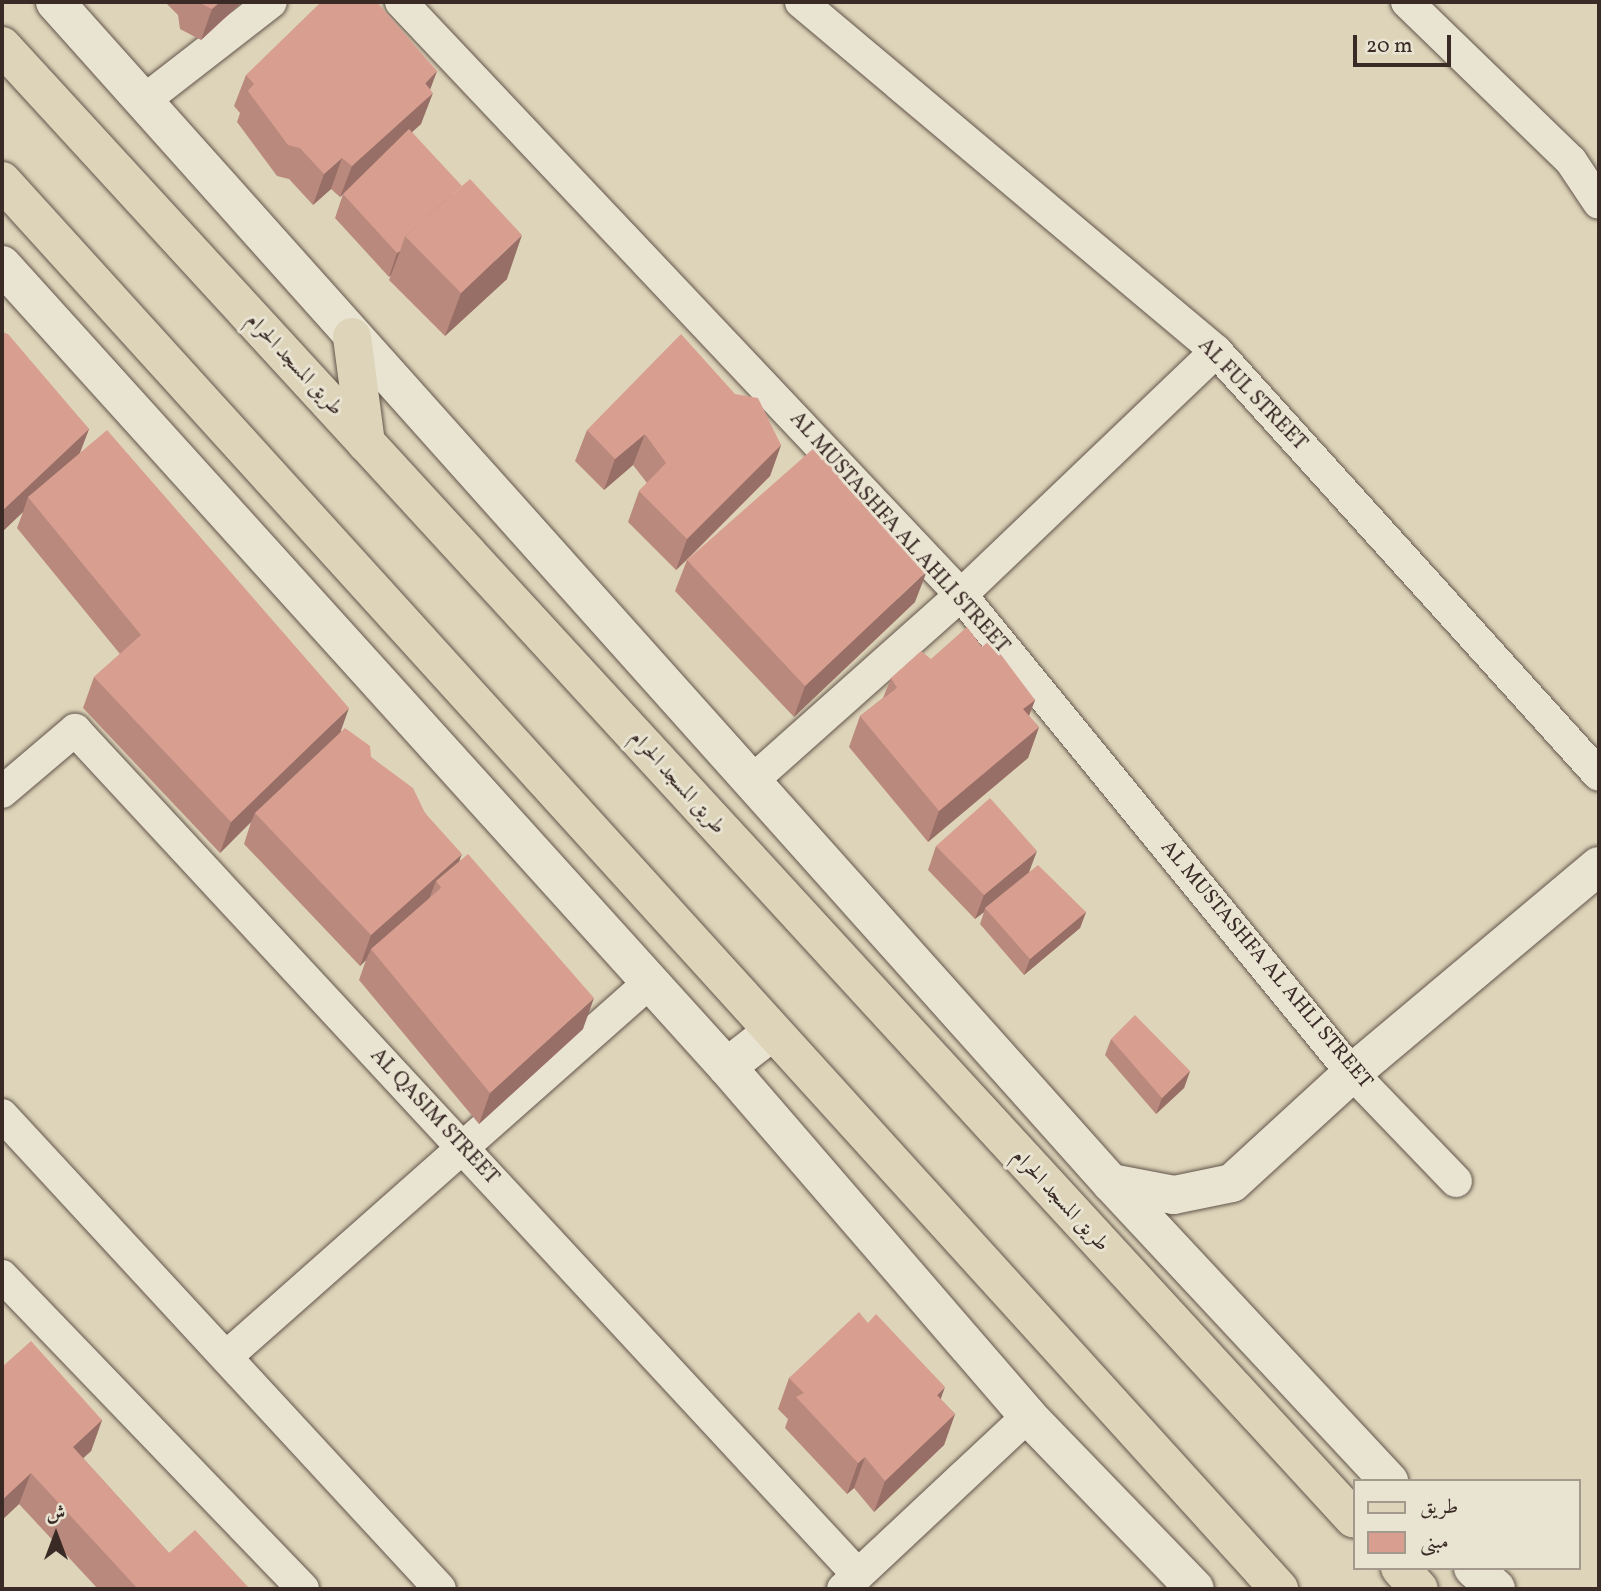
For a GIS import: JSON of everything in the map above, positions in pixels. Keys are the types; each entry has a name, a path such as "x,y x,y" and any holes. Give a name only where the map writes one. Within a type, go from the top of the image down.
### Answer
{"main road":[{"name":"طريق المسجد الحرام","path":"2,46 1352,1517"},
{"path":"2,85 54,143 119,174"},
{"path":"2,181 1279,1589"},
{"path":"352,337 366,443"},
{"path":"1402,1570 1419,1589"}],"street":[{"path":"55,2 146,99 352,337 1111,1183 1387,1479"},
{"path":"146,99 271,2"},
{"name":"AL MUSTASHFA AL AHLI STREET","path":"401,2 961,596 1352,1073 1456,1181"},
{"name":"AL FUL STREET","path":"801,2 1216,351 1599,775"},
{"path":"1407,2 1571,161 1599,203"},
{"path":"2,265 727,1067 1028,1416 1195,1589"},
{"path":"752,781 961,596 1216,351"},
{"name":"AL QASIM STREET","path":"2,792 75,730 462,1147 850,1582"},
{"path":"1111,1183 1174,1195 1232,1183 1352,1073 1599,866"},
{"path":"226,1357 650,982"},
{"path":"727,1067 773,1031"},
{"path":"2,1115 440,1589"},
{"path":"2,1276 303,1589"},
{"path":"850,1582 1028,1416"},
{"path":"1475,1570 1496,1589"}],"building":[{"path":"198,2 220,2 212,9"},
{"path":"321,2 377,2 437,71 425,83 433,93 352,166 342,158 324,174 300,148 288,145 248,91 254,84 246,75"},
{"path":"409,129 462,186 405,236 397,253 343,194"},
{"path":"470,179 522,235 461,293 405,236"},
{"path":"2,332 8,334 89,429 2,511"},
{"path":"681,334 735,394 758,398 781,445 687,539 639,491 666,463 645,434 615,459 587,430"},
{"path":"107,430 349,708 231,822 94,677 141,635 28,497"},
{"path":"814,448 927,571 805,686 687,560"},
{"path":"967,627 982,647 990,640 1035,700 1023,709 1039,727 939,811 860,716 897,688 891,678 921,651 931,659"},
{"path":"345,728 370,746 371,757 413,788 425,813 462,854 371,935 255,813"},
{"path":"990,798 1037,851 984,895 936,846"},
{"path":"468,854 594,998 490,1093 371,949 441,888 436,881"},
{"path":"1038,865 1086,912 1030,959 985,908"},
{"path":"1135,1015 1190,1071 1162,1098 1111,1039"},
{"path":"859,1312 868,1323 876,1314 945,1387 937,1395 955,1414 885,1481 865,1457 858,1463 796,1397 804,1393 789,1378"},
{"path":"31,1341 102,1420 73,1447 169,1553 195,1530 250,1589 138,1589 31,1473 2,1500 2,1367"}]}
